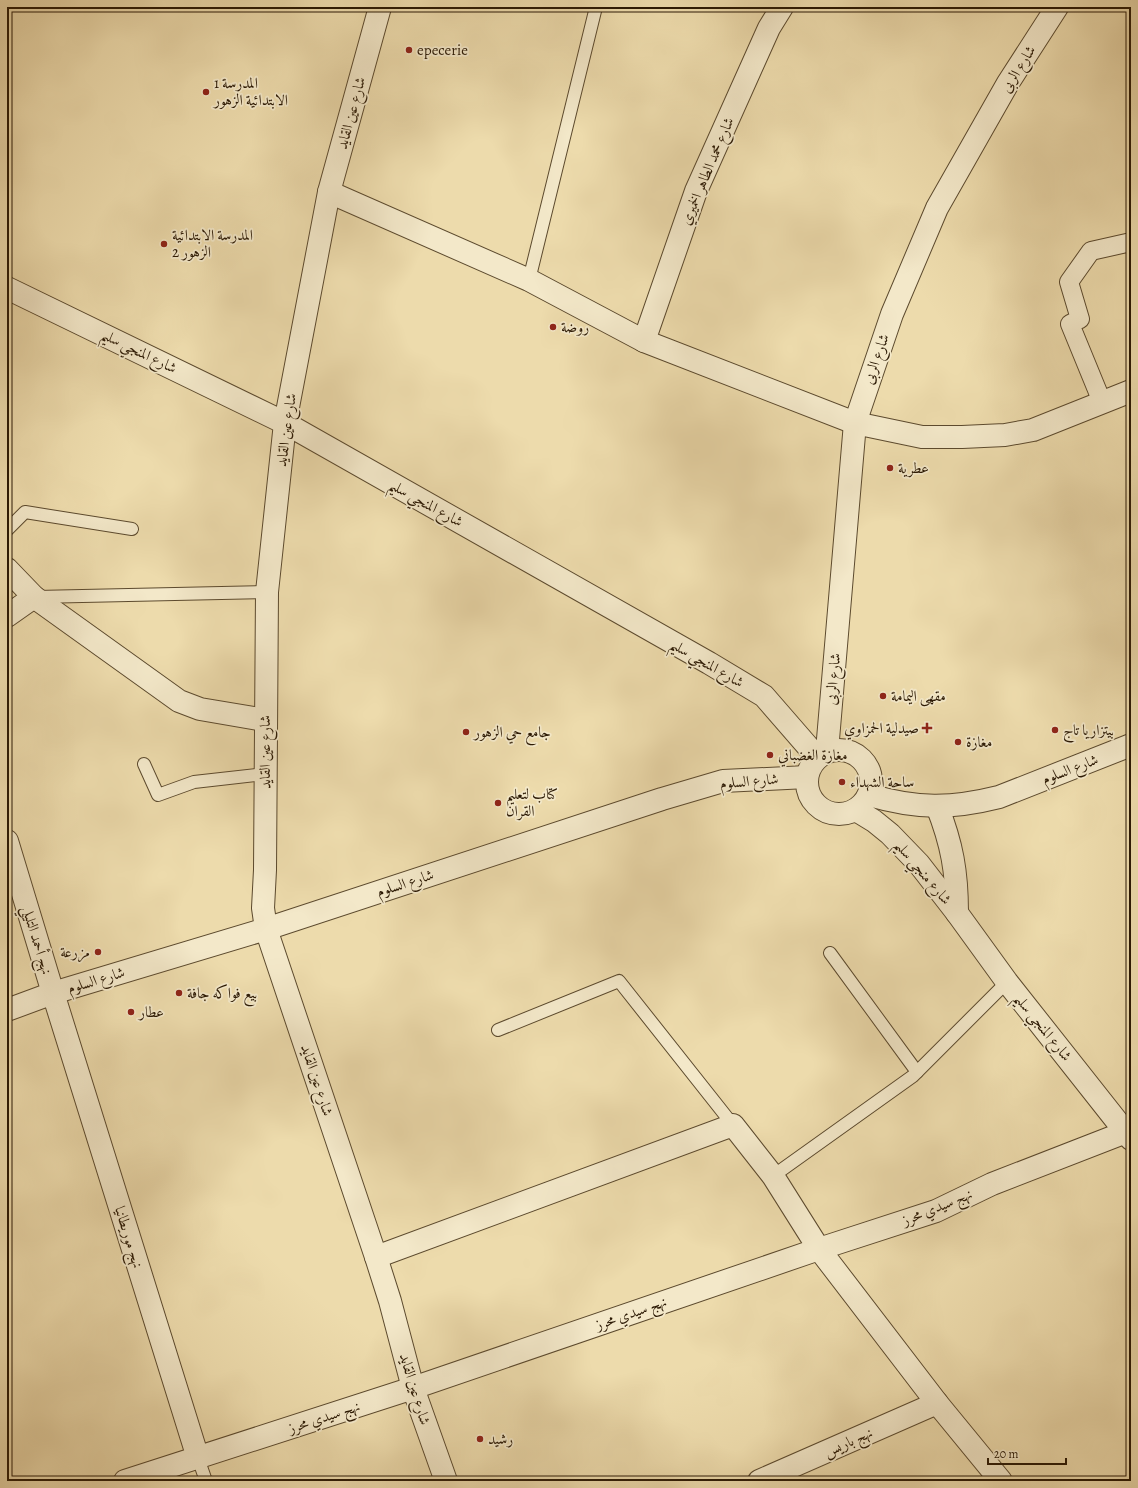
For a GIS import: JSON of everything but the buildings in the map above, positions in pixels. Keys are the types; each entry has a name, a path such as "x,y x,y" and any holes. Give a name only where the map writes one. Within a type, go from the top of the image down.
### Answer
{"street":[{"name":"شارع عين القايد","path":"380,7 329,192 285,423 267,592 265,870 263,908 266,929 376,1257 390,1302 413,1388 446,1481"},
{"name":"شارع محمد الطاهر الخميري","path":"644,341 696,191 769,28 782,7"},
{"name":"شارع الربى","path":"822,754 855,423 892,314 938,208 1008,83 1057,7"},
{"path":"329,192 529,280 644,341 855,423 922,437 1005,435 1033,430 1131,391"},
{"path":"1102,402 1070,324 1080,319 1069,282 1091,251 1131,242"},
{"name":"شارع المنجي سليم","path":"7,288 285,423 702,659 764,696 822,754"},
{"path":"7,569 34,597 179,701 200,709 265,720"},
{"path":"7,616 34,597"},
{"name":"شارع السلوم","path":"862,803 891,802 937,806 958,805 999,797 1131,745"},
{"path":"838,749 848,750 858,755 866,763 871,774 872,785 862,803 846,814 826,812 817,806 807,788 807,777 810,766 822,754 838,749"},
{"name":"شارع السلوم","path":"7,1010 52,993 266,929 662,799 723,781 807,777"},
{"name":"شارع منجي سليم","path":"862,803 874,821 905,848 919,864 957,913"},
{"name":"شارع منجي سليم","path":"937,806 947,832 954,858 957,886 957,913"},
{"name":"نهج أحمد التليلي","path":"7,841 52,993"},
{"name":"شارع المنجي سليم","path":"957,913 1007,982 1129,1134"},
{"name":"نهج موريطانيا","path":"52,993 198,1458"},
{"path":"376,1257 733,1125 773,1176 819,1249 937,1403 1001,1481"},
{"name":"نهج سيدي محرز","path":"125,1481 413,1388 819,1249 936,1211 992,1184 1129,1134"},
{"name":"نهج باريس","path":"759,1481 937,1403"}],"lane":[{"path":"529,280 596,7"},
{"path":"7,530 25,512 132,529"},
{"path":"34,597 267,592"},
{"path":"144,764 158,795 194,782 265,774"},
{"path":"830,953 917,1072"},
{"path":"498,1030 619,981 733,1125"},
{"path":"773,1176 917,1072 1007,982"},
{"name":"نهج موريطانيا","path":"198,1458 206,1481"}],"place":[{"name":"epecerie","path":"409,50"},
{"name":"1 المدرسة الابتدائية الزهور","path":"206,92"},
{"name":"المدرسة الابتدائية الزهور 2","path":"164,244"},
{"name":"روضة","path":"553,327"},
{"name":"عطرية","path":"890,468"},
{"name":"مقهى اليمامة","path":"883,696"},
{"name":"صيدلية الحمزاوي","path":"927,728"},
{"name":"بيتزاريا تاج","path":"1055,730"},
{"name":"جامع حي الزهور","path":"466,732"},
{"name":"مغازة","path":"958,742"},
{"name":"مغازة الغضباني","path":"770,755"},
{"name":"ساحة الشهداء","path":"842,782"},
{"name":"كتاب لتعليم القران","path":"498,803"},
{"name":"مزرعة","path":"98,952"},
{"name":"بيع فواكه جافة","path":"179,993"},
{"name":"عطار","path":"131,1012"},
{"name":"رشيد","path":"480,1439"}]}
